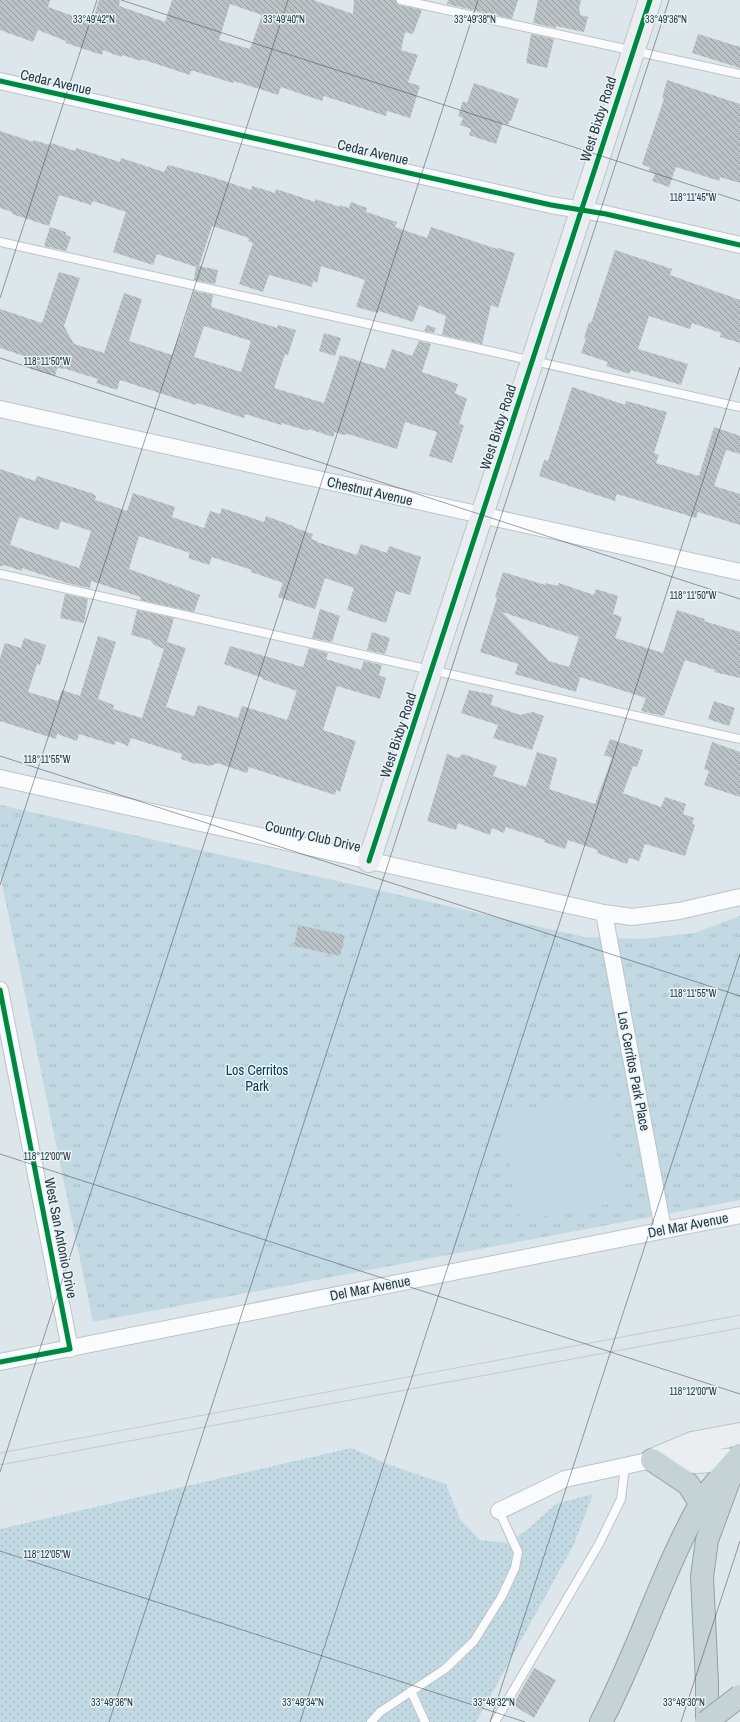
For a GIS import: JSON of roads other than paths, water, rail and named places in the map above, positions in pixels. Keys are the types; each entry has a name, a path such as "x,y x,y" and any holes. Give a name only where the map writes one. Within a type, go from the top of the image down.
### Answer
{"highway":[{"path":"600,1722 624,1675 676,1553 701,1503 739,1458"},
{"path":"707,1722 707,1682 702,1577 707,1540 739,1458"},
{"path":"652,1460 688,1484 701,1503 712,1524"},
{"path":"707,1722 740,1696"}],"street":[{"name":"West Bixby Road","path":"369,861 580,209 650,0"},
{"name":"Cedar Avenue","path":"0,81 551,205 580,209 740,245"},
{"name":"Chestnut Avenue","path":"0,409 740,572"},
{"name":"Country Club Drive","path":"0,778 604,913 632,917 679,911 740,897"},
{"name":"Los Cerritos Park Place","path":"604,913 663,1229"},
{"name":"West San Antonio Drive","path":"0,990 70,1349"},
{"name":"Del Mar Avenue","path":"0,1362 663,1229 740,1215"},
{"path":"499,1511 565,1479 652,1460 692,1443 740,1434"},
{"path":"652,1460 696,1462 739,1458"}],"lane":[{"path":"401,0 740,74"},
{"path":"0,242 740,407"},
{"path":"0,574 740,739"},
{"path":"495,1722 599,1544 621,1499 625,1466"},
{"path":"371,1722 380,1712 444,1669 474,1641 502,1596 515,1568 518,1552 499,1511"},
{"path":"411,1691 425,1722"}],"tram line":[{"path":"0,1453 740,1315"},
{"path":"0,1465 740,1328"}],"park label":[{"name":"Los Cerritos Park","path":"257,1078"}]}
